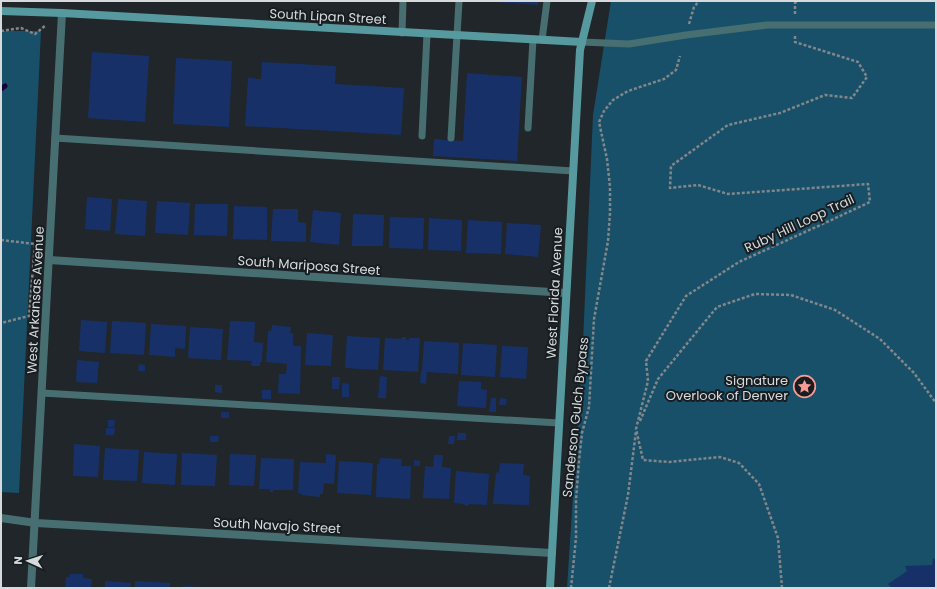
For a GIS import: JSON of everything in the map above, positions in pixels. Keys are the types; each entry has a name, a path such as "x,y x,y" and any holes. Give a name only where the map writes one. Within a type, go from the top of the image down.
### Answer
{"street":[{"name":"West Florida Avenue","path":"550,588 580,50 592,1"},
{"name":"South Lipan Street","path":"1,11 62,13 582,42"},
{"name":"West Arkansas Avenue","path":"31,588 36,523 62,13"},
{"name":"South Mariposa Street","path":"49,260 566,293"},
{"name":"South Navajo Street","path":"1,518 36,523 552,553"}],"lane":[{"path":"402,33 403,1"},
{"path":"451,138 458,1"},
{"path":"542,40 547,1"},
{"path":"582,42 629,44 686,34 767,25 936,25"},
{"path":"422,136 427,34"},
{"path":"528,128 533,39"},
{"path":"56,138 573,171"},
{"path":"42,393 559,423"}],"path":[{"path":"688,27 694,7 699,1"},
{"name":"Ruby Hill Loop Trail","path":"782,588 778,538 759,484 739,463 720,457 669,462 644,460 636,429 648,381 646,361 686,296 739,262 870,202 868,184 728,194 698,185 670,188 671,166 728,126 780,113 825,95 852,98 867,77 858,62 795,42 795,2 797,1"},
{"path":"1,30 21,28 35,34 62,13"},
{"name":"Sanderson Gulch Bypass","path":"571,588 576,538 576,500 579,461 582,433 589,407 594,319 608,241 610,213 610,187 607,160 599,122 604,111 613,100 628,91 664,79 676,70 680,56"},
{"path":"1,240 34,244 29,316 1,323"},
{"path":"609,588 628,495 636,429 658,379 717,307 755,294 791,295 835,310 880,339 914,373 936,402"}],"shaded area":[{"path":"611,1 936,1 936,588 567,588 583,342 593,115"},
{"path":"1,31 41,31 19,493 1,492"}],"building":[{"path":"538,1 538,5 496,2"},
{"path":"92,52 149,56 145,122 88,118"},
{"path":"176,58 232,61 229,127 173,124"},
{"path":"262,62 336,66 335,84 404,88 401,135 245,126 248,78 261,79"},
{"path":"467,73 522,77 517,161 433,156 434,139 463,141"},
{"path":"87,197 112,199 110,231 85,229"},
{"path":"118,199 147,201 145,236 115,234"},
{"path":"157,201 190,203 188,235 155,233"},
{"path":"195,204 228,204 227,236 194,235"},
{"path":"234,206 267,207 267,240 233,239"},
{"path":"273,209 298,209 298,222 306,223 306,242 271,241"},
{"path":"313,210 341,213 339,245 310,242"},
{"path":"353,214 384,215 383,246 352,246"},
{"path":"390,217 424,218 423,249 389,248"},
{"path":"429,218 462,220 461,251 428,250"},
{"path":"468,220 502,222 501,254 466,253"},
{"path":"507,223 541,225 538,257 505,254"},
{"path":"81,320 107,322 105,353 79,351"},
{"path":"112,321 146,323 144,355 110,353"},
{"path":"230,321 255,322 254,342 263,343 262,362 260,362 260,366 251,366 252,361 227,360"},
{"path":"151,324 186,326 185,349 175,348 175,357 149,355"},
{"path":"272,325 291,327 290,333 293,333 293,346 301,346 300,394 278,393 279,374 286,374 287,364 266,362 268,331 271,331"},
{"path":"190,327 223,329 221,360 188,358"},
{"path":"307,333 333,335 331,366 305,365"},
{"path":"347,336 380,338 378,370 345,368"},
{"path":"402,337 406,337 406,340 409,340 409,338 420,338 418,372 383,370 385,338 401,339"},
{"path":"424,341 459,343 458,374 427,372 426,384 420,383"},
{"path":"463,343 497,345 495,377 461,375"},
{"path":"502,346 528,347 526,379 500,377"},
{"path":"77,360 99,362 97,383 76,382"},
{"path":"139,364 145,365 145,371 138,371"},
{"path":"380,376 387,377 386,398 378,398"},
{"path":"332,377 340,377 339,389 332,389"},
{"path":"459,381 481,382 481,389 487,390 486,408 457,406"},
{"path":"342,383 349,384 349,397 342,397"},
{"path":"215,385 222,385 222,393 215,392"},
{"path":"262,390 271,390 271,399 262,399"},
{"path":"491,398 496,398 496,412 489,412"},
{"path":"500,398 507,399 506,405 499,405"},
{"path":"221,412 229,412 229,418 221,418"},
{"path":"108,420 115,420 114,427 108,427"},
{"path":"106,428 115,428 114,435 106,435"},
{"path":"458,433 466,433 466,440 457,440"},
{"path":"210,436 219,436 218,442 210,442"},
{"path":"449,436 455,436 454,444 448,444"},
{"path":"74,444 100,446 98,477 73,476"},
{"path":"105,448 139,450 137,481 103,480"},
{"path":"144,452 177,454 175,485 142,483"},
{"path":"182,453 217,455 215,486 181,485"},
{"path":"230,454 256,455 254,486 229,485"},
{"path":"326,454 336,455 334,484 324,483 323,494 320,494 320,497 301,495 301,493 298,493 300,462 326,463"},
{"path":"434,455 443,455 442,467 451,468 449,499 423,498 425,466 433,467"},
{"path":"261,458 294,459 293,490 273,490 273,492 270,492 270,489 259,489"},
{"path":"380,458 402,459 401,466 411,466 410,499 376,497 377,464 379,464"},
{"path":"414,460 420,461 420,466 414,466"},
{"path":"339,461 373,463 371,495 337,493"},
{"path":"500,463 524,464 523,475 530,476 529,505 493,504 496,472 499,473"},
{"path":"456,471 489,474 487,505 469,504 468,506 454,503"},
{"path":"933,558 936,560 936,588 892,588 888,584 907,571 905,566 932,565"},
{"path":"70,574 83,574 83,578 92,579 91,588 65,588 66,577 70,577"},
{"path":"105,581 131,583 130,588 105,588"},
{"path":"135,581 170,583 170,588 135,588"},
{"path":"183,586 201,587 183,588"}],"waterway":[{"path":"1,89 5,86"}],"place":[{"name":"Signature Overlook of Denver","path":"804,387"}]}
